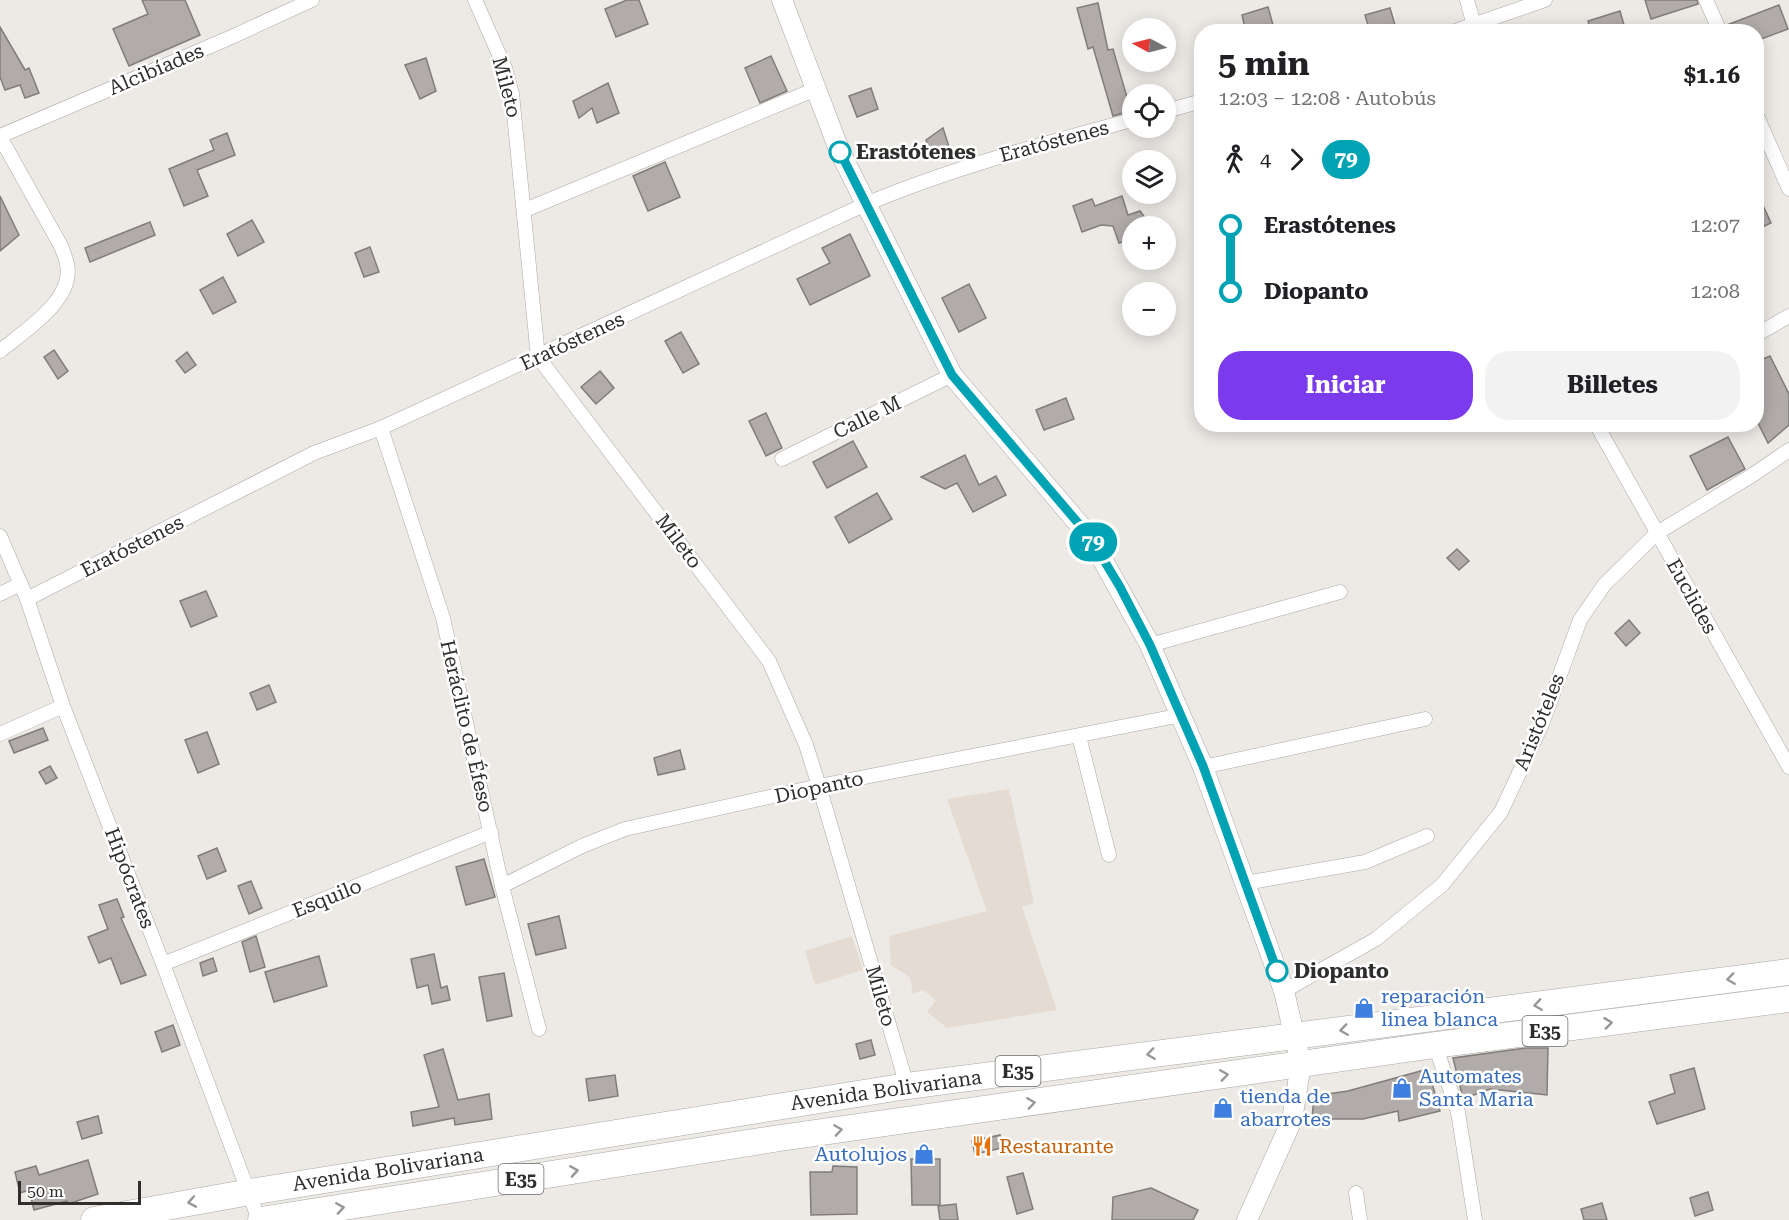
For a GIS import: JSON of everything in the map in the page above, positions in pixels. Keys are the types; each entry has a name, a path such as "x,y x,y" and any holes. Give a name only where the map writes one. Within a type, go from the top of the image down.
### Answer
{"highway":[{"name":"Avenida Bolivariana","path":"94,1220 250,1192 907,1086 1789,972"},
{"name":"Avenida Bolivariana","path":"260,1220 780,1138 1301,1064 1789,999"}],"street":[{"name":"Alcibíades","path":"0,136 312,0"},
{"name":"Mileto","path":"475,0 505,68 512,94 538,357 769,661 806,745 907,1086"},
{"path":"782,0 840,152 952,375 1090,537 1120,587 1150,645 1203,766 1284,991 1301,1064 1292,1120 1247,1220"},
{"path":"1467,0 1474,24"},
{"path":"1477,24 1545,0"},
{"path":"1706,0 1716,24"},
{"path":"525,210 816,89"},
{"path":"1176,108 1194,103"},
{"name":"Eratóstenes","path":"27,599 314,453 381,428 866,204 918,182 1000,155 1122,123"},
{"path":"1764,132 1789,189"},
{"path":"0,136 61,246 68,264 68,279 63,293 52,307 0,351"},
{"path":"1764,330 1789,316"},
{"name":"Calle M","path":"782,459 952,375"},
{"name":"Heráclito de Éfeso","path":"381,428 443,618 502,886 539,1029"},
{"name":"Euclides","path":"1600,432 1789,767"},
{"name":"Aristóteles","path":"1284,991 1376,939 1443,885 1501,812 1542,723 1580,620 1604,585 1657,533 1789,450"},
{"name":"Hipócrates","path":"0,536 27,599 63,706 260,1220"},
{"path":"0,594 21,584"},
{"path":"1150,645 1340,592"},
{"path":"0,734 63,706"},
{"name":"Diopanto","path":"502,886 582,846 625,829 819,786 1182,715"},
{"path":"1203,766 1425,719"},
{"path":"1079,736 1108,855"},
{"name":"Esquilo","path":"163,964 490,832"},
{"path":"1245,883 1365,862 1427,836"},
{"path":"1435,1046 1458,1112 1475,1220"},
{"path":"1356,1193 1360,1220"}],"shaded area":[{"path":"1009,789 1034,903 1022,907 1057,1010 947,1028 927,1012 936,1000 923,990 913,994 910,978 891,965 889,936 987,911 947,799"},
{"path":"852,936 863,970 815,985 805,951"}],"building":[{"path":"142,0 185,0 200,35 129,66 113,29 148,14"},
{"path":"627,0 639,0 648,24 616,37 605,9"},
{"path":"1645,0 1697,0 1698,4 1651,19"},
{"path":"1098,3 1108,50 1113,49 1123,84 1122,114 1113,116 1093,47 1088,49 1077,8"},
{"path":"1779,5 1788,29 1764,38 1764,24 1730,24"},
{"path":"1268,7 1273,24 1244,24 1242,15"},
{"path":"1390,8 1395,24 1368,24 1365,15"},
{"path":"1620,11 1624,24 1589,24 1588,21"},
{"path":"0,27 25,70 29,68 39,93 25,98 20,85 5,90 0,77"},
{"path":"771,56 787,91 760,103 745,68"},
{"path":"426,58 436,91 420,99 405,65"},
{"path":"608,83 619,113 597,123 592,108 579,118 573,101"},
{"path":"871,88 878,109 857,117 849,96"},
{"path":"943,128 951,153 932,159 926,140"},
{"path":"227,133 235,155 197,170 208,196 184,206 169,169 214,150 210,140"},
{"path":"665,162 680,197 648,211 633,176"},
{"path":"0,196 19,235 0,251"},
{"path":"1122,196 1122,204 1125,204 1128,215 1140,211 1144,216 1122,216 1122,242 1119,243 1113,226 1101,225 1082,232 1073,206 1092,199 1095,206"},
{"path":"1764,208 1771,223 1764,226"},
{"path":"252,220 264,242 238,256 227,234"},
{"path":"150,222 155,235 90,262 85,248"},
{"path":"850,234 870,276 810,305 797,279 830,263 822,248"},
{"path":"370,247 379,272 364,277 355,253"},
{"path":"223,277 236,302 213,314 200,290"},
{"path":"969,284 986,318 959,332 942,298"},
{"path":"681,332 699,364 683,373 665,341"},
{"path":"54,350 68,371 58,379 44,357"},
{"path":"187,352 196,365 185,373 176,361"},
{"path":"1770,356 1789,394 1789,425 1768,443 1762,432 1764,359"},
{"path":"600,371 614,388 596,404 581,387"},
{"path":"1066,398 1074,419 1044,430 1036,410"},
{"path":"766,413 782,448 766,456 749,421"},
{"path":"1728,437 1745,469 1707,490 1690,456"},
{"path":"853,441 867,467 827,488 813,462"},
{"path":"965,455 979,485 996,476 1006,495 973,512 957,483 945,489 921,477"},
{"path":"877,493 892,519 849,543 835,517"},
{"path":"1457,549 1469,561 1459,570 1447,558"},
{"path":"206,591 217,616 191,627 180,601"},
{"path":"1629,620 1640,633 1626,646 1615,633"},
{"path":"269,685 276,702 257,710 250,693"},
{"path":"43,728 48,740 14,753 9,741"},
{"path":"207,732 219,764 198,773 185,740"},
{"path":"680,750 685,769 658,775 654,758"},
{"path":"50,766 57,778 46,784 39,772"},
{"path":"217,848 226,871 207,879 198,856"},
{"path":"484,859 495,897 466,905 456,867"},
{"path":"251,881 262,908 249,914 238,886"},
{"path":"117,899 124,917 121,918 146,975 121,984 111,958 99,963 88,937 108,929 99,905"},
{"path":"559,916 566,948 536,955 528,924"},
{"path":"256,936 265,967 250,972 242,942"},
{"path":"434,954 441,988 447,986 450,1000 432,1004 428,985 417,988 411,959"},
{"path":"319,956 327,986 274,1002 265,972"},
{"path":"213,958 217,971 203,976 200,963"},
{"path":"504,973 512,1016 487,1021 479,977"},
{"path":"173,1025 180,1045 162,1052 155,1032"},
{"path":"871,1040 875,1055 860,1059 856,1044"},
{"path":"1526,1048 1548,1048 1547,1095 1490,1089 1463,1099 1453,1058"},
{"path":"443,1049 458,1100 489,1094 492,1119 455,1125 454,1118 413,1126 411,1112 439,1107 424,1055"},
{"path":"1694,1068 1705,1109 1657,1124 1649,1102 1675,1093 1670,1075"},
{"path":"1428,1069 1440,1111 1399,1121 1398,1111 1363,1119 1312,1119 1314,1096 1348,1091"},
{"path":"615,1075 618,1096 589,1101 586,1079"},
{"path":"98,1116 102,1133 82,1139 77,1122"},
{"path":"1000,1135 1002,1148 975,1154 972,1141"},
{"path":"911,1159 940,1159 940,1205 912,1205"},
{"path":"88,1160 98,1194 68,1204 67,1201 34,1210 29,1190 20,1193 15,1172 36,1166 39,1175"},
{"path":"833,1166 857,1167 857,1214 811,1215 810,1172 832,1172"},
{"path":"1023,1173 1033,1209 1017,1214 1007,1177"},
{"path":"1151,1188 1198,1210 1193,1220 1112,1220 1113,1197"},
{"path":"1708,1192 1713,1210 1695,1216 1690,1198"},
{"path":"1602,1203 1607,1220 1584,1220 1581,1209"},
{"path":"956,1204 958,1220 940,1220 938,1206"}],"bus line":[{"name":"79","path":"840,152 952,375 1090,537 1120,587 1150,645 1203,766 1277,971"}],"place":[{"name":"Erastótenes","path":"840,152"},
{"name":"Diopanto","path":"1277,971"},
{"name":"reparación linea blanca","path":"1364,1008"},
{"name":"Automates Santa Maria","path":"1402,1088"},
{"name":"tienda de abarrotes","path":"1223,1108"},
{"name":"Restaurante","path":"982,1146"},
{"name":"Autolujos","path":"924,1154"}]}
